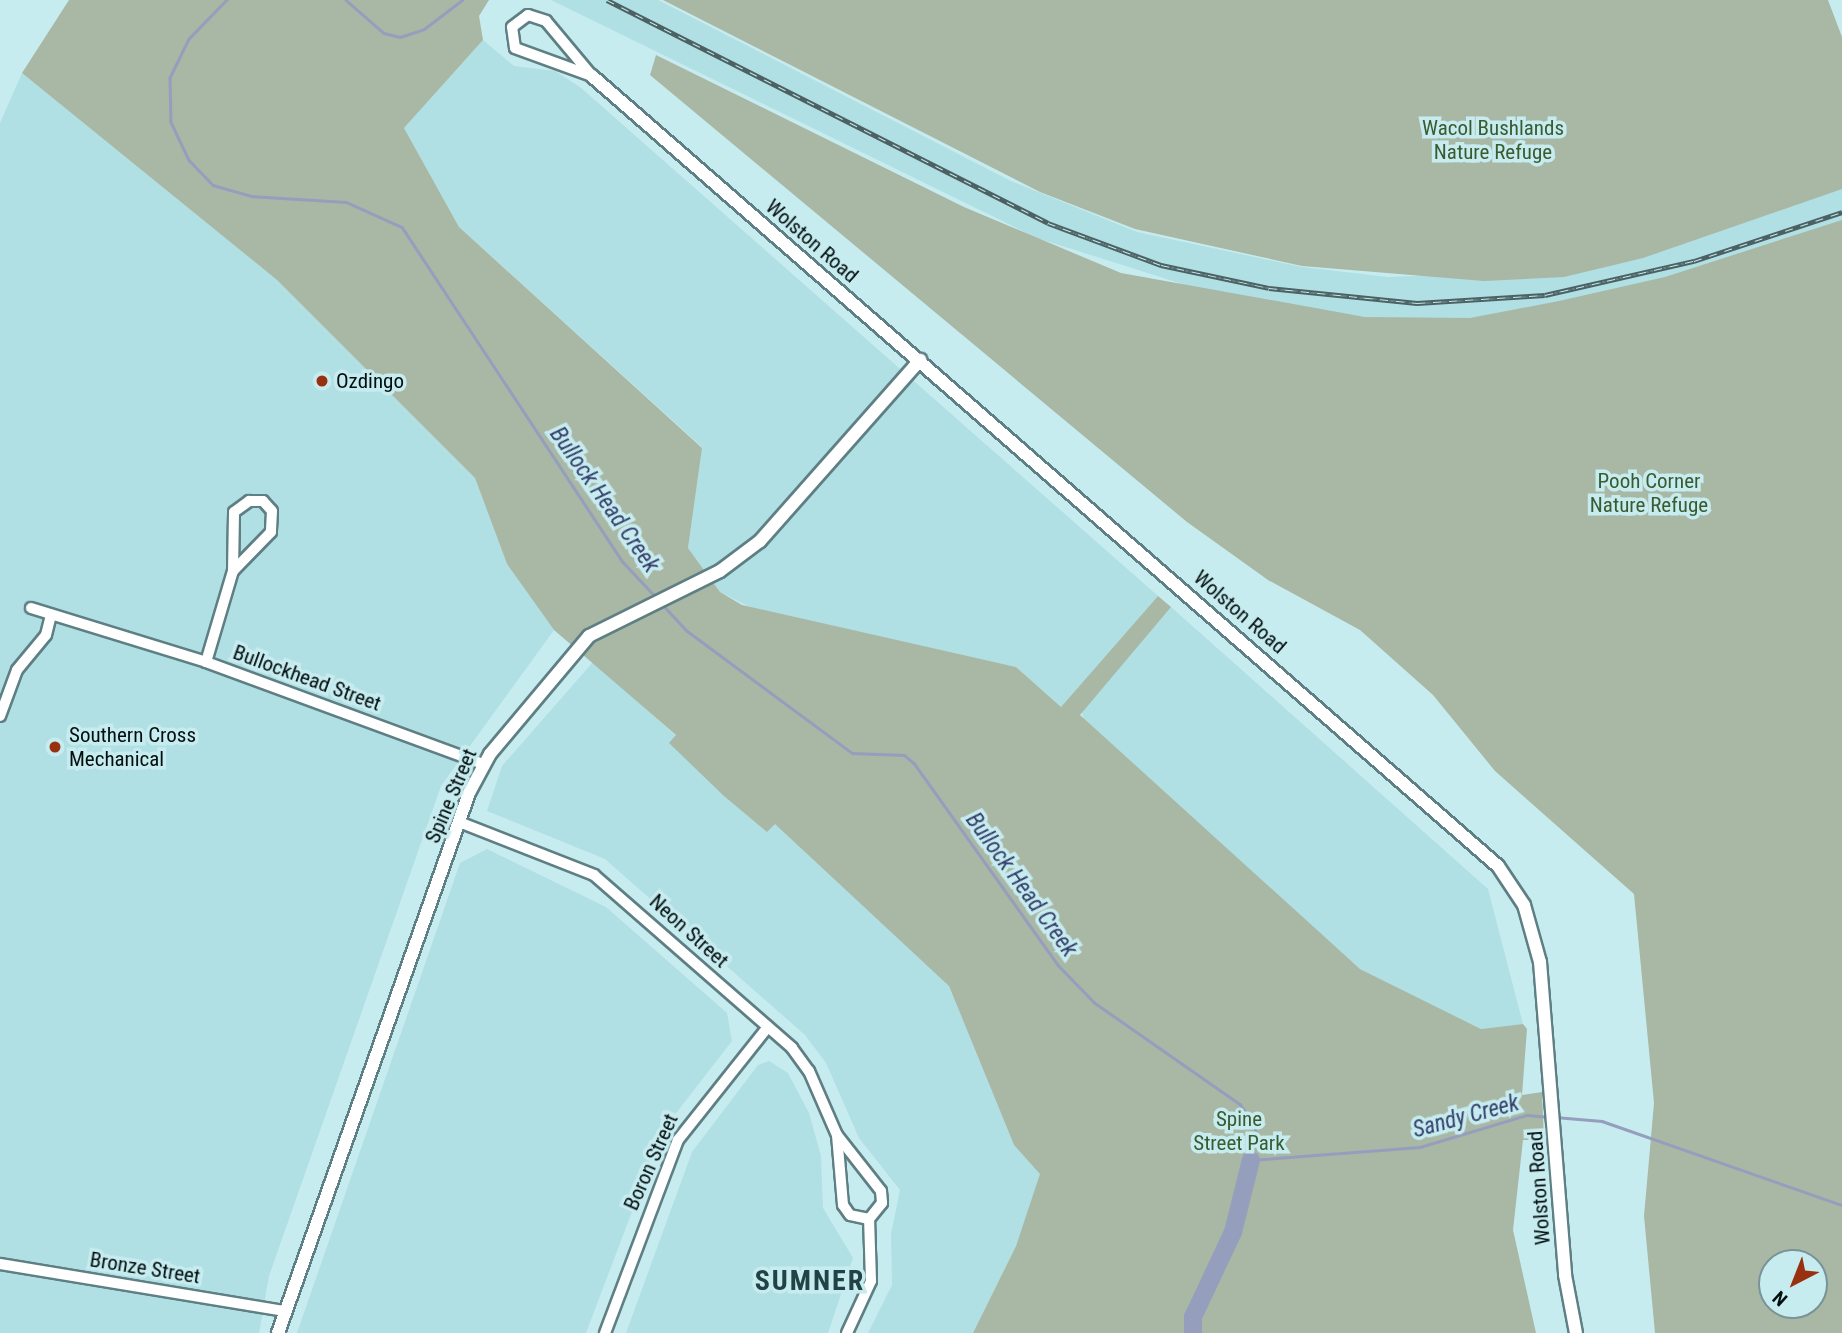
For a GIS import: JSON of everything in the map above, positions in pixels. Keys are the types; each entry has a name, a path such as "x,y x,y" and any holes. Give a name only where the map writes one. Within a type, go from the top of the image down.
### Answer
{"street":[{"name":"Wolston Road","path":"592,76 526,55 515,48 512,27 528,15 546,21 592,76 1498,866 1524,905 1537,944 1554,1140 1576,1333"},
{"name":"Spine Street","path":"278,1333 283,1311 459,822 483,764 589,636 616,620 691,585 765,537 920,360"},
{"path":"206,662 233,571 234,512 249,501 263,501 272,511 271,532 233,571"},
{"name":"Bullockhead Street","path":"31,608 206,662 483,764"},
{"path":"0,716 16,670 46,635 51,615"},
{"name":"Neon Street","path":"459,822 594,875 803,1059 837,1135 881,1191 882,1203 869,1219 871,1281 847,1333"},
{"name":"Boron Street","path":"605,1333 678,1140 768,1027"},
{"name":"Neon Street","path":"837,1135 843,1205 850,1215 869,1219"},
{"name":"Bronze Street","path":"0,1264 283,1311"}],"shaded area":[{"path":"551,0 658,0 1011,181 1137,232 1302,267 1388,277 1518,272 1842,187 1842,227 1515,322 1365,317 1214,294 1037,238"},
{"path":"483,40 514,66 555,71 580,87 1158,596 1061,707 1016,667 758,611 720,592 688,548 702,447 459,227 404,128"},
{"path":"22,73 277,280 475,478 507,564 554,630 441,786 269,1276 259,1333 0,1333 0,123"},
{"path":"1171,607 1488,889 1523,1024 1481,1029 1360,969 1086,727 1081,709"},
{"path":"593,662 897,932 949,986 1014,1145 1041,1174 1016,1246 973,1333 868,1333 892,1285 891,1234 900,1190 859,1138 826,1063 805,1035 605,859 487,811 502,766"},
{"path":"487,849 606,907 727,1013 732,1041 663,1130 586,1333 297,1333 460,863"},
{"path":"769,1061 788,1073 809,1113 821,1156 823,1208 853,1258 828,1333 626,1333 692,1152 758,1065"}],"green space":[{"name":"Spine Street Park","path":"69,0 489,0 479,16 483,40 404,128 459,227 702,448 688,548 720,592 742,605 1016,667 1061,707 1158,596 1171,607 1080,715 1360,969 1481,1029 1523,1024 1527,1029 1522,1095 1542,1092 1544,1140 1523,1140 1513,1230 1536,1333 973,1333 1016,1246 1040,1174 1014,1145 949,986 775,824 767,832 724,796 669,743 676,735 554,630 507,564 475,478 277,280 22,73"},
{"name":"Wacol Bushlands Nature Refuge","path":"663,0 1828,0 1842,37 1842,189 1643,258 1564,277 1484,281 1302,266 1135,229 1040,192"},
{"name":"Pooh Corner Nature Refuge","path":"656,55 964,207 1121,273 1365,317 1470,318 1559,301 1665,277 1842,220 1842,1333 1655,1333 1644,1216 1654,1103 1634,894 1495,771 1433,695 1360,630 1268,580 1187,522 650,75"}],"waterway":[{"name":"Bullock Head Creek","path":"227,0 189,39 170,78 171,122 189,160 213,185 251,196 346,202 402,227 623,562 656,597"},
{"name":"Bullock Head Creek","path":"346,0 384,33 400,37 424,29 462,0"},
{"name":"Bullock Head Creek","path":"663,605 686,630 852,753 904,755 914,763 1058,965 1095,1003 1240,1104 1256,1127 1251,1160 1420,1147 1527,1115 1549,1117"},
{"name":"Sandy Creek","path":"1555,1117 1602,1121 1842,1205"},
{"path":"1193,1333 1193,1317 1233,1232 1251,1160"}],"railway":[{"path":"607,0 1048,223 1161,265 1269,288 1417,303 1545,295 1694,261 1842,212"}],"place":[{"name":"Ozdingo","path":"322,381"},
{"name":"Southern Cross Mechanical","path":"55,747"}],"district":[{"name":"SUMNER","path":"810,1281"}]}
